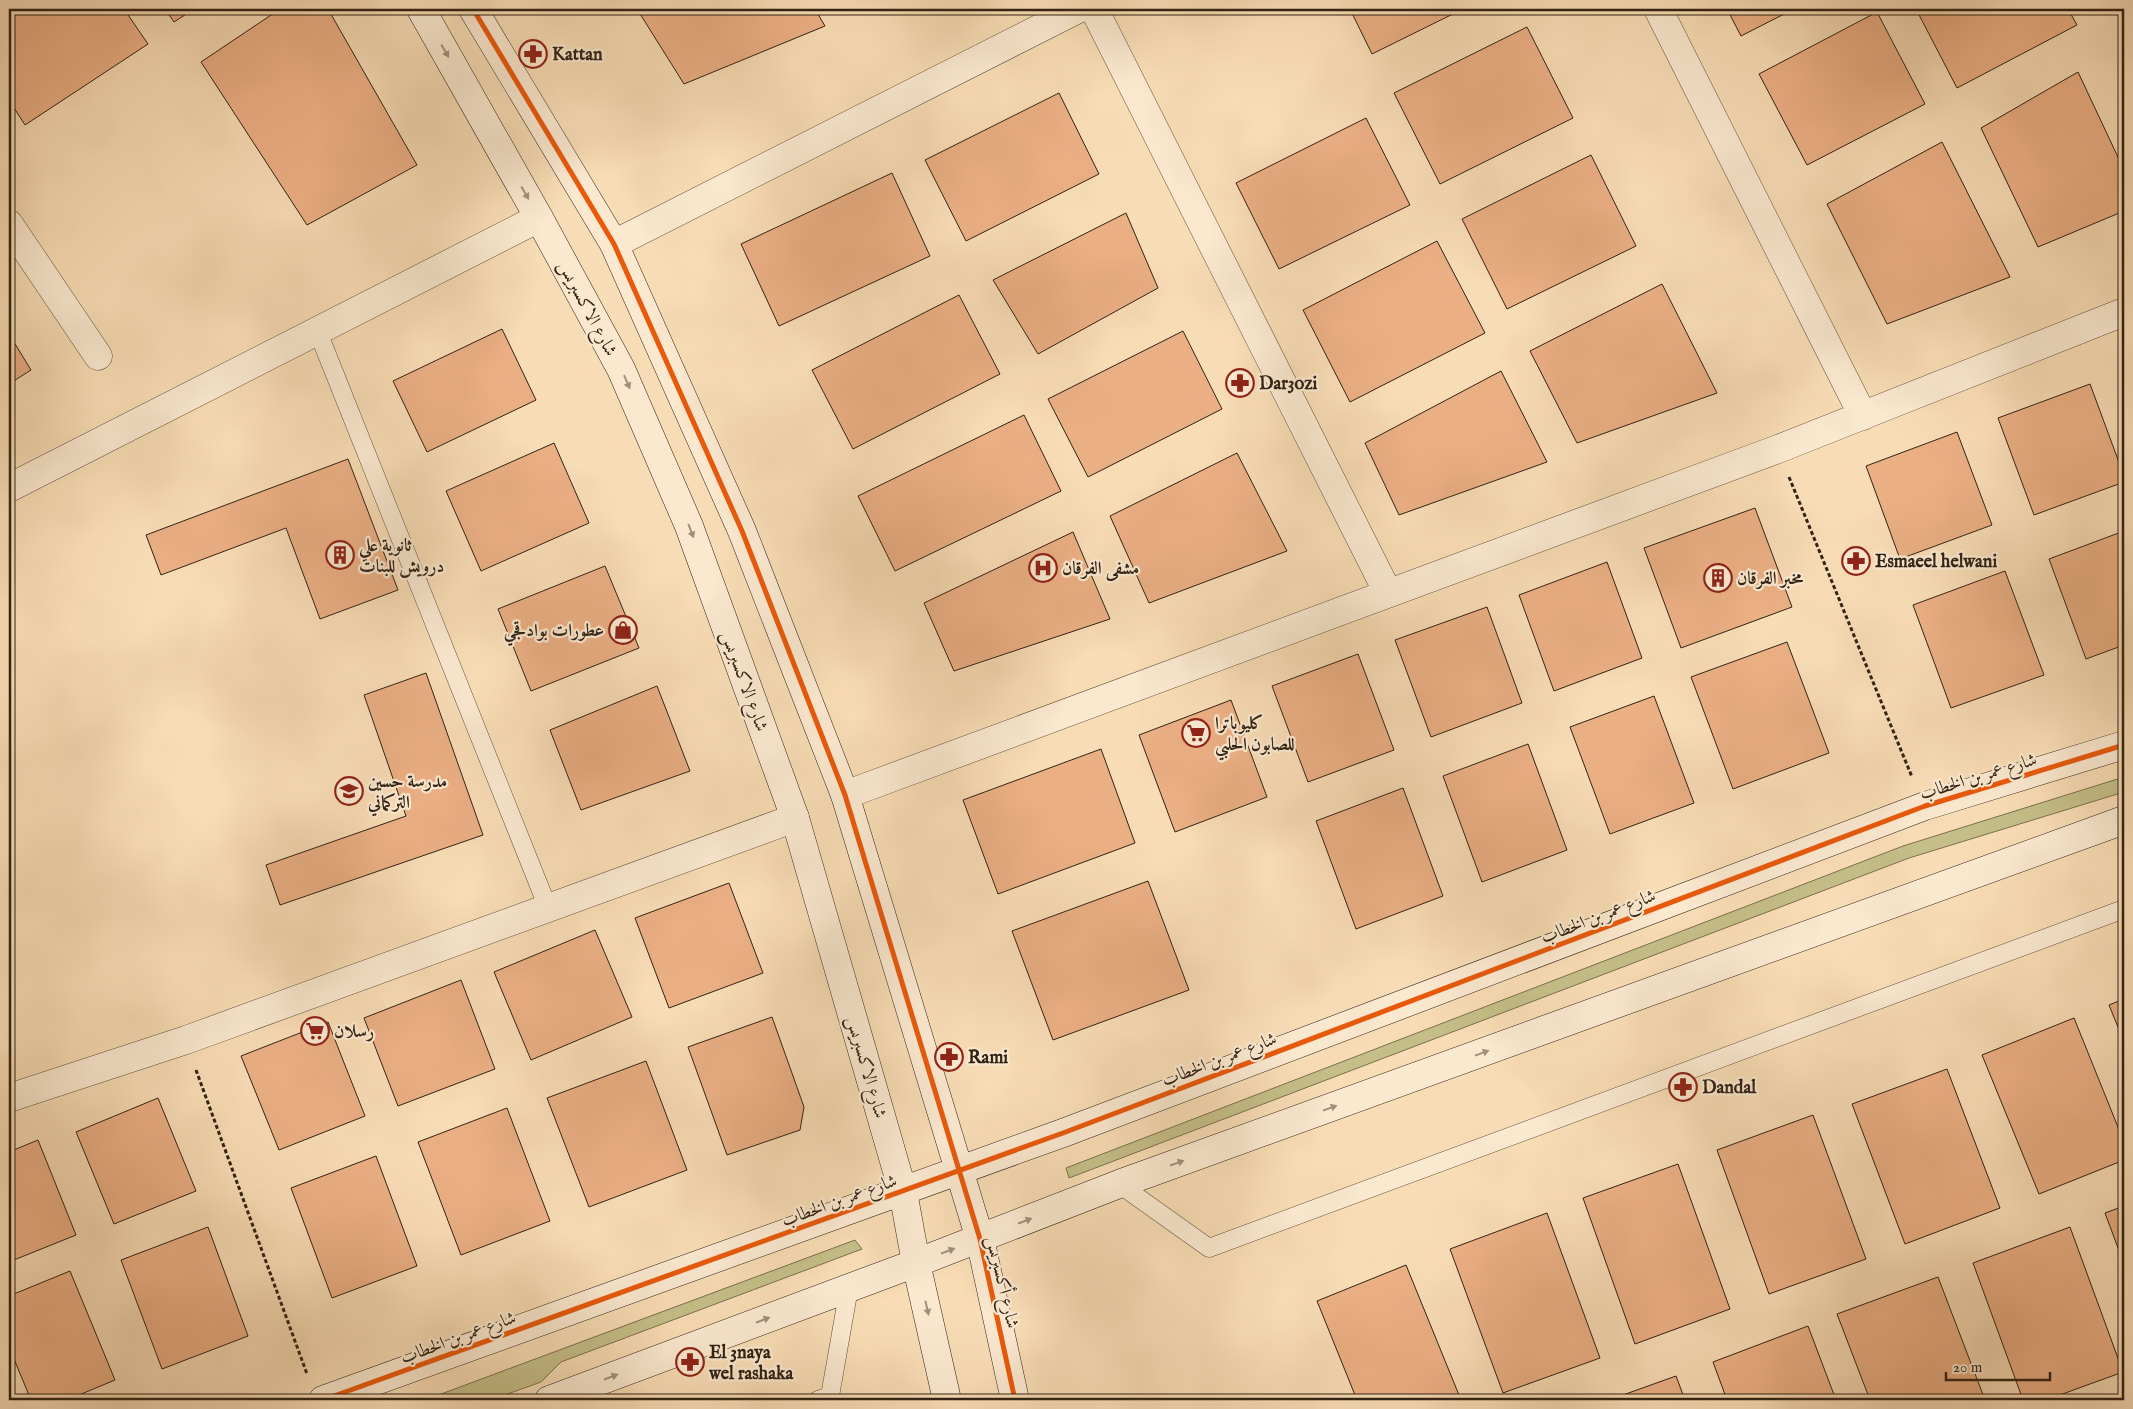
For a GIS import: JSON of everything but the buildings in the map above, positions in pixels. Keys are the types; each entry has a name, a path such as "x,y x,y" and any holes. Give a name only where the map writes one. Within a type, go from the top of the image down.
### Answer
{"street":[{"name":"شارع الاكسبريس","path":"421,9 539,218 621,369 689,526 795,818 903,1192 916,1263 947,1400"},
{"name":"شارع أكسبريس","path":"473,9 614,244 742,531 845,795 980,1239 1015,1400"},
{"path":"614,244 1078,9"},
{"path":"1094,9 1388,593"},
{"path":"1658,9 1864,416"},
{"path":"9,488 539,218"},
{"path":"9,224 98,356"},
{"path":"845,795 1778,449 2124,312"},
{"name":"شارع عمر بن الخطاب","path":"317,1391 903,1192 1924,806 2124,745"},
{"path":"9,1098 186,1040 795,818"},
{"path":"549,1400 980,1239 1119,1184 2124,820"}],"lane":[{"path":"318,332 548,908"},
{"path":"1119,1184 1209,1248 2124,909"},
{"path":"818,1400 830,1396 848,1288"}],"path":[{"path":"1778,449 1924,806"},
{"path":"186,1040 317,1391"}],"shaded area":[{"path":"2124,777 2124,792 1909,858 1069,1178 1066,1168 1903,846"},
{"path":"855,1240 862,1249 561,1362 541,1382 491,1400 425,1400"}],"cycle path":[{"path":"473,9 614,244 742,531 845,795 980,1239 1015,1400"},
{"path":"323,1400 1063,1133 1925,806 2124,745"}],"place":[{"name":"Kattan","path":"533,54"},
{"name":"Dar3ozi","path":"1240,383"},
{"name":"ثانوية علي درويش للبنات","path":"340,555"},
{"name":"Esmaeel helwani","path":"1856,561"},
{"name":"مشفى الفرقان","path":"1043,568"},
{"name":"مخبر الفرقان","path":"1718,578"},
{"name":"عطورات بوادقجي","path":"623,630"},
{"name":"كليوباترا للصابون الحلبي","path":"1196,733"},
{"name":"مدرسة حسين التركماني","path":"349,791"},
{"name":"رسلان","path":"315,1031"},
{"name":"Rami","path":"949,1057"},
{"name":"Dandal","path":"1683,1087"},
{"name":"El 3naya wel rashaka","path":"690,1362"}]}
